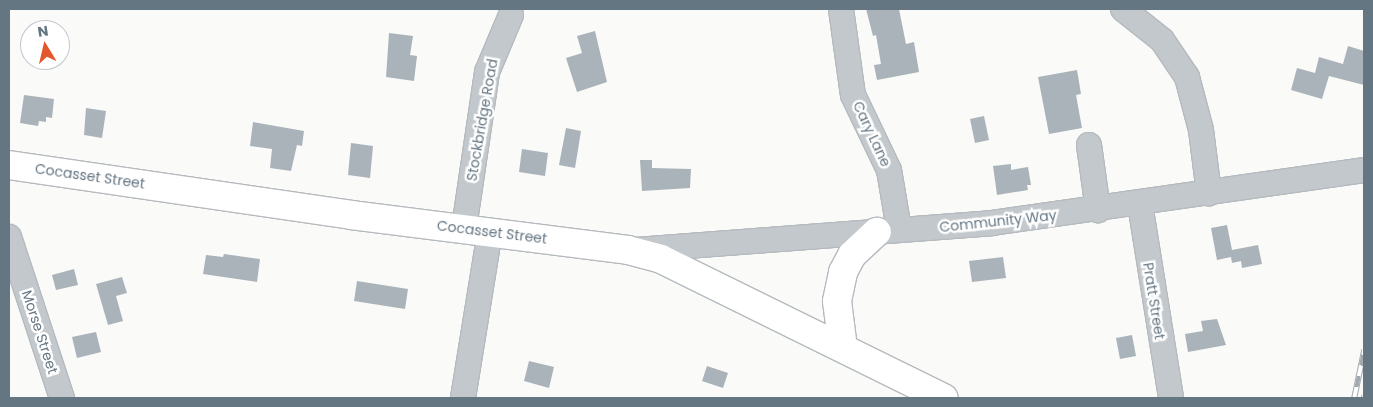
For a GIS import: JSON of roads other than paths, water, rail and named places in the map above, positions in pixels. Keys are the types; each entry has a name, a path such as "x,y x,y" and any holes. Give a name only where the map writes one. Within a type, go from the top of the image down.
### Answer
{"main road":[{"name":"Cocasset Street","path":"9,165 351,216 628,250 661,259 944,398"},
{"path":"842,348 837,301 843,272 852,255 888,230"}],"street":[{"name":"Cary Lane","path":"842,9 854,95 889,170 888,230"},
{"path":"1123,9 1162,40 1187,77 1201,130 1209,193"},
{"name":"Stockbridge Road","path":"463,398 477,230 487,72 511,15"},
{"path":"1088,145 1098,210"},
{"name":"Community Way","path":"628,250 992,223 1098,210 1364,170"},
{"name":"Pratt Street","path":"1140,204 1171,398"},
{"name":"Morse Street","path":"9,237 62,398"}],"railway":[{"path":"1354,398 1364,350"}]}
